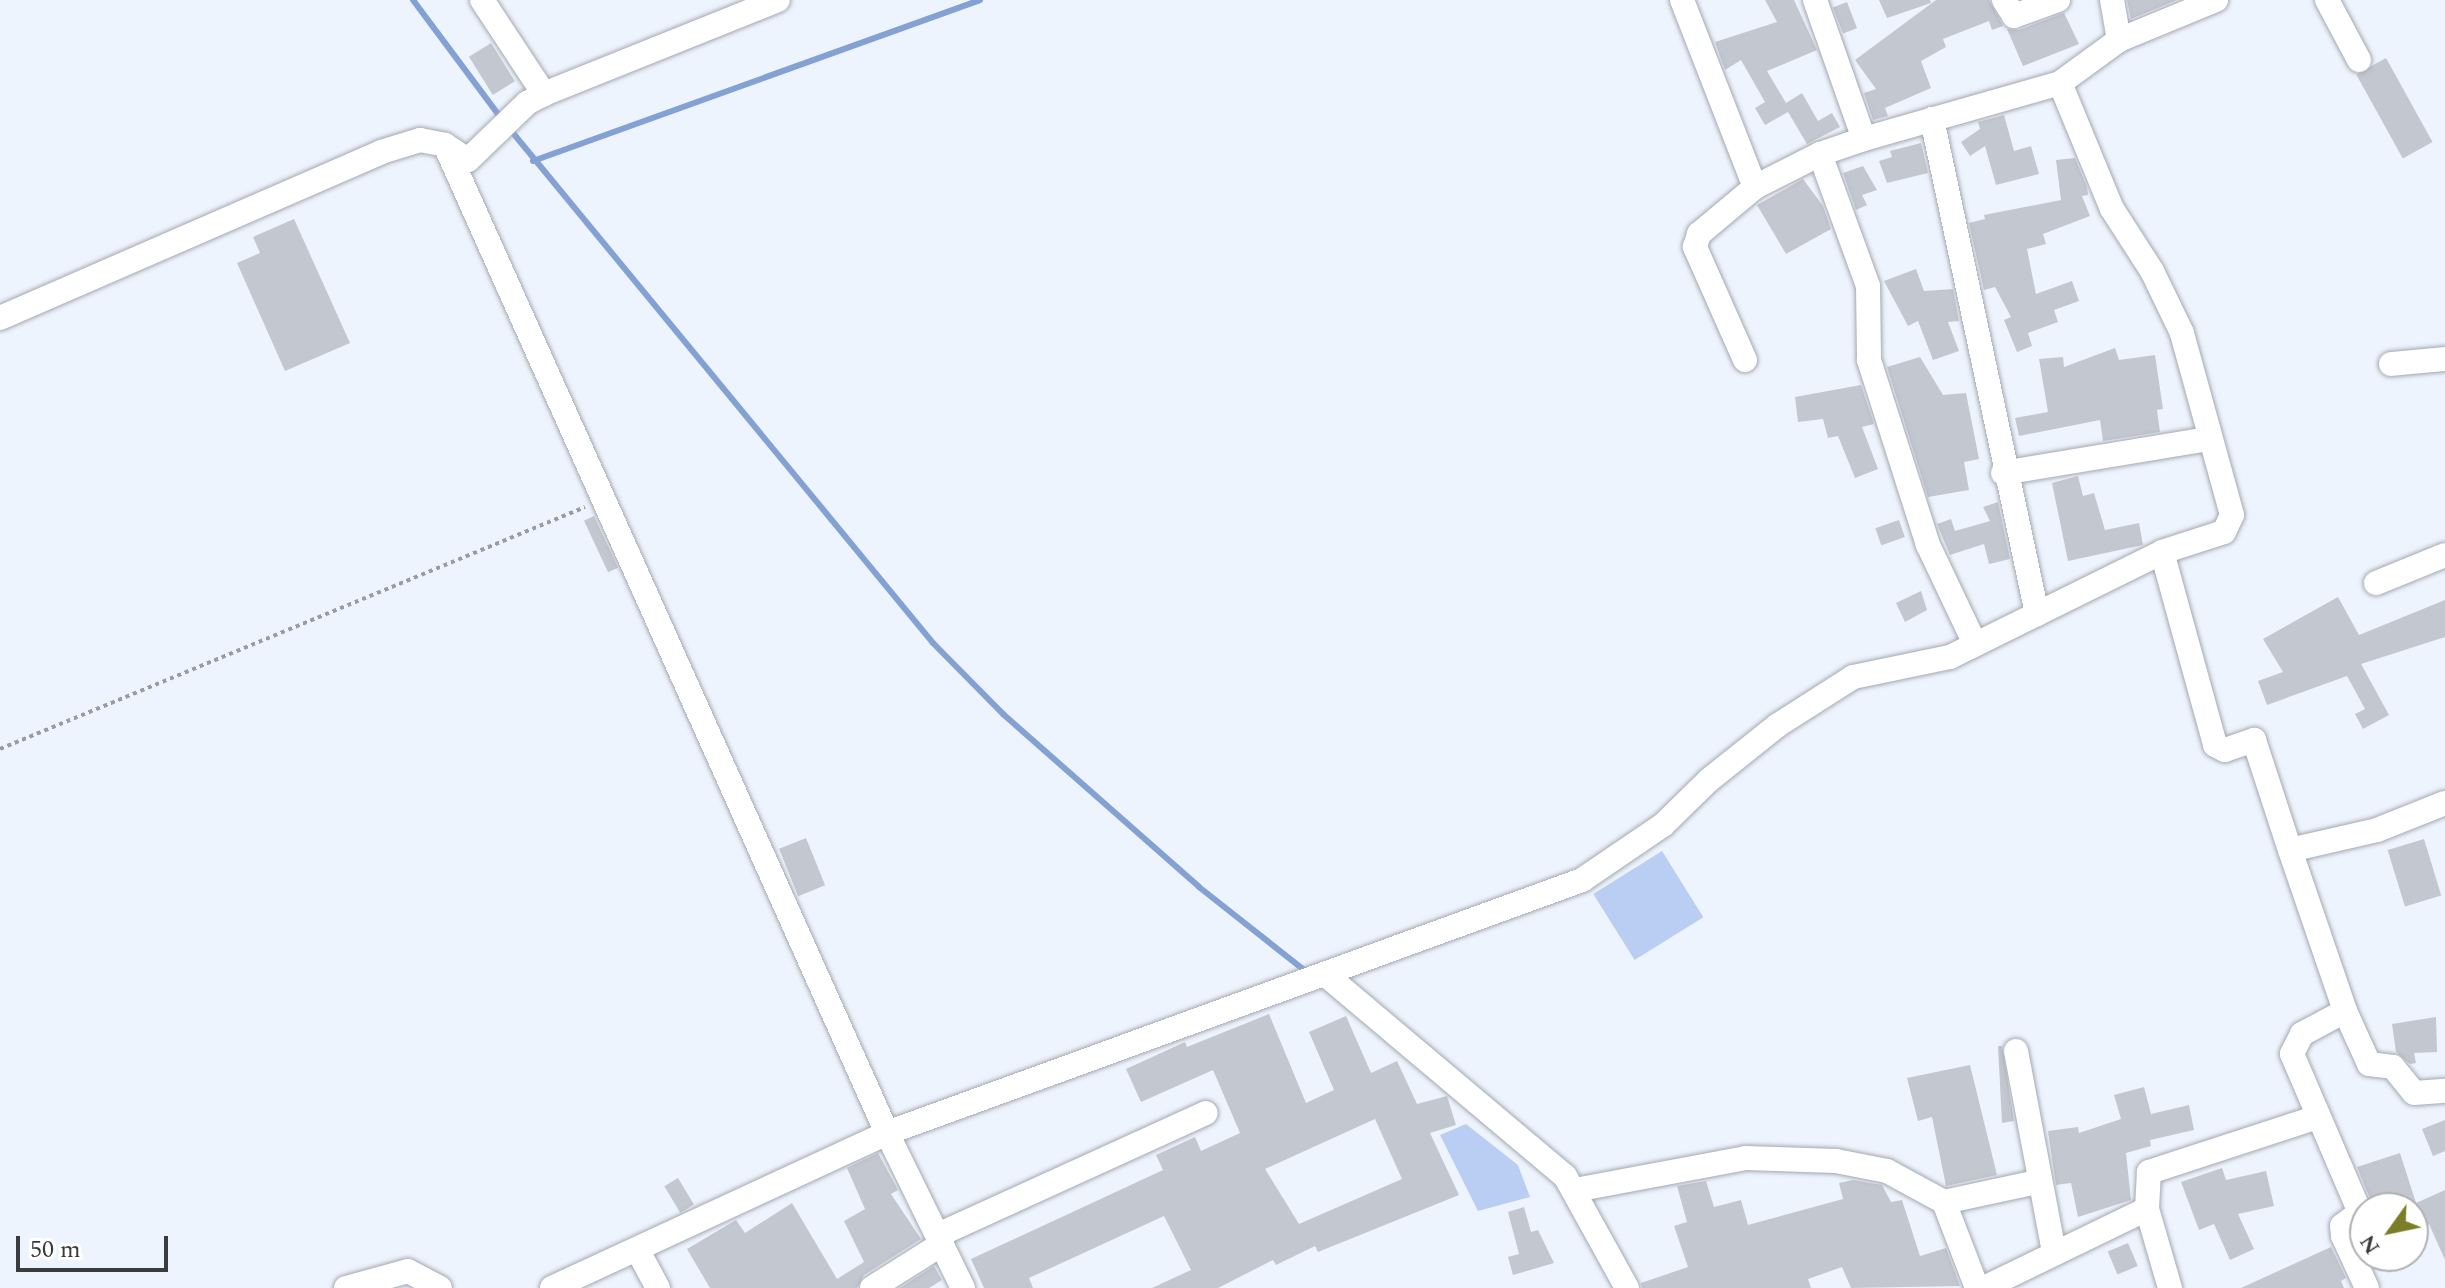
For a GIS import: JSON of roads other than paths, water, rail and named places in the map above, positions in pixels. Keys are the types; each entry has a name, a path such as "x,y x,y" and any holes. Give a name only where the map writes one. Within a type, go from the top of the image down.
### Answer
{"street":[{"path":"482,0 536,98"},
{"path":"0,318 381,152 420,140 445,145 468,160 536,98 778,0"},
{"path":"1682,0 1755,187"},
{"path":"1815,0 1864,139"},
{"path":"2004,0 2013,16 2058,0"},
{"path":"2112,0 2119,40"},
{"path":"1745,360 1695,247 1699,234 1755,187 1820,154 2060,83 2119,40 2216,0"},
{"path":"2327,0 2359,60"},
{"path":"552,1288 638,1251 887,1133 1582,880 1663,825 1709,780 1808,704 1853,677 1950,657 2162,552 2224,532 2231,523 2182,333 2152,271 2112,209 2060,83"},
{"path":"1932,119 2003,473 2037,614"},
{"path":"445,145 607,498 887,1133 963,1288"},
{"path":"1820,154 1868,286 1872,315 1866,337 1874,375 1928,545 1975,644"},
{"path":"2391,364 2445,359"},
{"path":"2003,473 2209,439"},
{"path":"2162,552 2215,745 2225,750 2254,740 2345,1011 2369,1064 2393,1067 2414,1093 2445,1091"},
{"path":"2376,583 2445,555"},
{"path":"2290,850 2377,830 2445,803"},
{"path":"1317,978 1533,1148 1575,1190 1627,1288"},
{"path":"2345,1011 2294,1043 2292,1054 2350,1192"},
{"path":"2016,1051 2037,1182 2054,1253"},
{"path":"872,1288 940,1240 1206,1113"},
{"path":"2170,1288 2147,1209 2144,1184 2158,1166 2317,1117"},
{"path":"1575,1190 1746,1158 1836,1161 1887,1171 1944,1202 1977,1288"},
{"path":"1944,1202 2037,1182"},
{"path":"1984,1288 2147,1209"},
{"path":"2349,1223 2342,1226 2349,1249"},
{"path":"638,1251 658,1288"},
{"path":"346,1288 408,1271 440,1288"}],"waterway":[{"path":"413,0 501,118"},
{"path":"533,161 980,0"},
{"path":"508,127 933,643 1003,714 1199,887 1308,973"}]}
